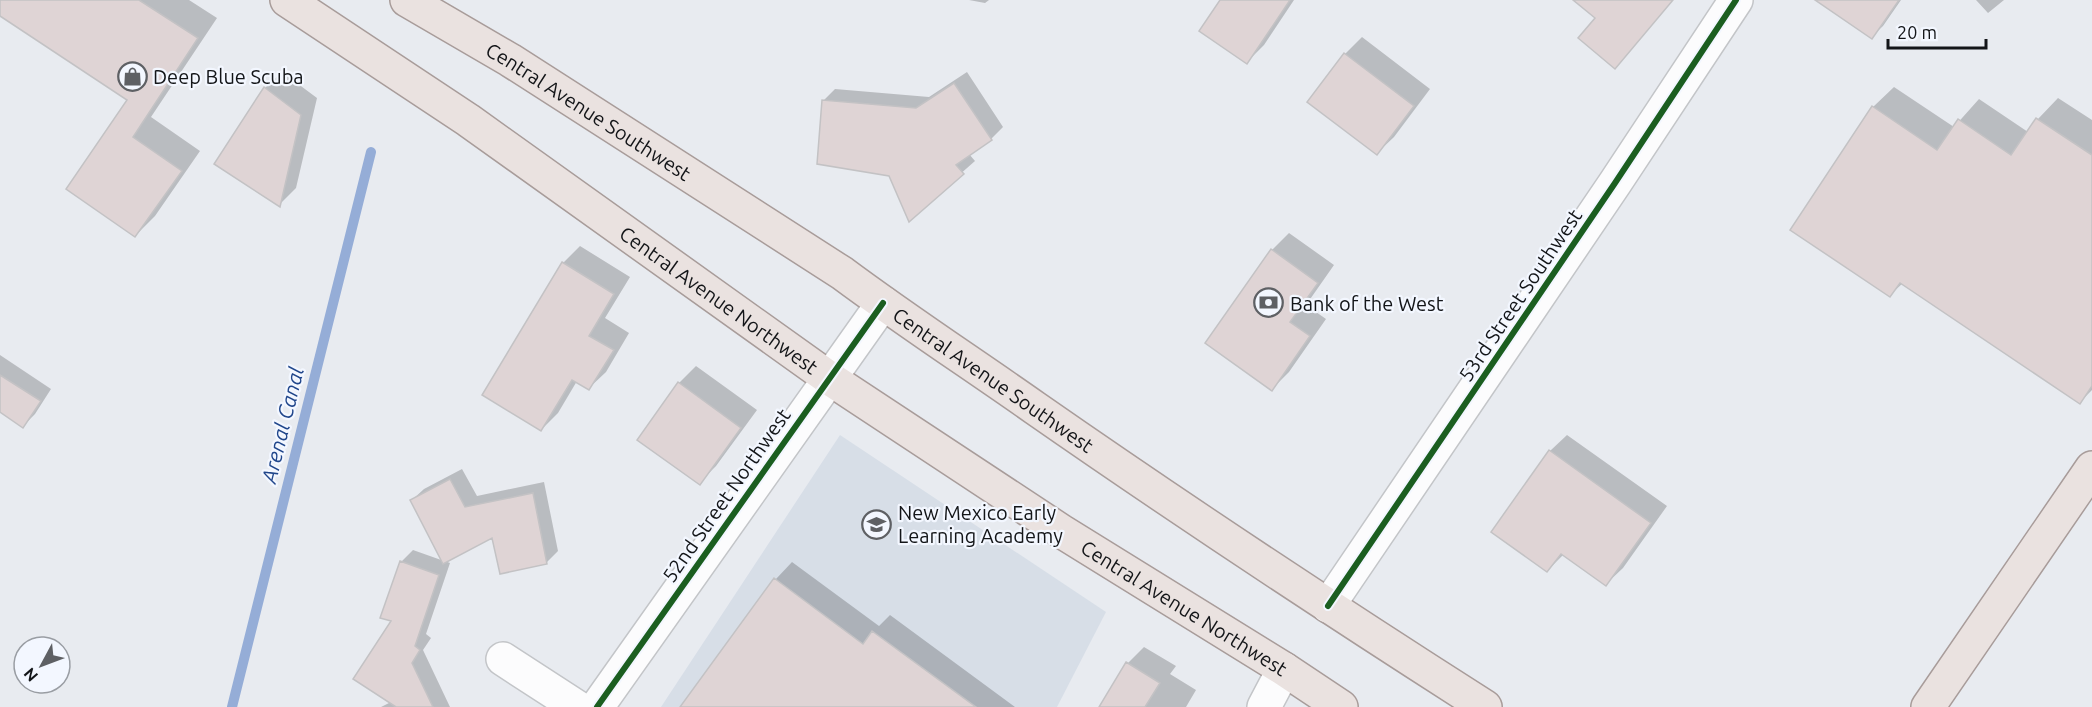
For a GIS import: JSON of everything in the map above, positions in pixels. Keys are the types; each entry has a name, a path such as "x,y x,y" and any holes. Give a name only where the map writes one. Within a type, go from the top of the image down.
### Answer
{"main road":[{"name":"Central Avenue Northwest","path":"287,0 468,120 674,265 829,378 1061,531 1284,669 1341,707"},
{"name":"Central Avenue Southwest","path":"407,0 510,60 842,273 1112,461 1328,606 1485,707"},
{"path":"1928,707 2092,468"}],"street":[{"name":"53rd Street Southwest","path":"1328,606 1615,183 1736,0"},
{"name":"52nd Street Northwest","path":"597,707 883,303"},
{"path":"503,659 577,707"},
{"path":"1263,707 1284,669"}],"shaded area":[{"name":"New Mexico Early Learning Academy","path":"840,435 1106,612 1057,707 661,707"}],"building":[{"name":"Deep Blue Scuba","path":"0,0 139,0 198,38 133,137 182,171 135,237 66,189 127,100 0,16"},
{"path":"1220,0 1290,0 1247,64 1199,31"},
{"path":"1573,0 1673,0 1615,69 1578,38 1595,18"},
{"path":"1815,0 1899,0 1872,39"},
{"path":"1344,53 1414,106 1377,155 1307,102"},
{"path":"954,83 992,140 956,165 964,174 909,222 889,176 817,164 822,100 916,108"},
{"path":"264,87 301,115 280,207 214,164"},
{"path":"1872,106 1937,150 1958,119 2011,155 2036,118 2092,155 2092,386 2080,404 1900,283 1890,297 1790,230"},
{"name":"Bank of the West","path":"1271,249 1318,283 1290,322 1310,336 1272,391 1205,343"},
{"path":"562,262 614,294 589,336 614,350 589,390 572,380 541,431 482,395"},
{"path":"0,375 41,401 23,428 0,412"},
{"path":"678,382 741,428 700,485 637,440"},
{"path":"1549,450 1651,523 1606,586 1561,554 1547,572 1491,532"},
{"path":"450,479 465,507 533,493 547,564 500,574 492,538 443,564 410,500"},
{"path":"400,561 439,575 415,646 420,650 412,663 433,707 396,707 353,679 391,621 380,618"},
{"path":"774,578 863,644 872,631 976,707 680,707"},
{"path":"1126,662 1160,683 1145,707 1099,707"}],"waterway":[{"name":"Arenal Canal","path":"232,707 371,152"}],"cycle path":[{"path":"1328,606 1615,183 1736,0"},
{"path":"597,707 883,303"}],"place":[{"name":"Deep Blue Scuba","path":"132,76"},
{"name":"Bank of the West","path":"1269,303"},
{"name":"New Mexico Early Learning Academy","path":"877,524"}]}
